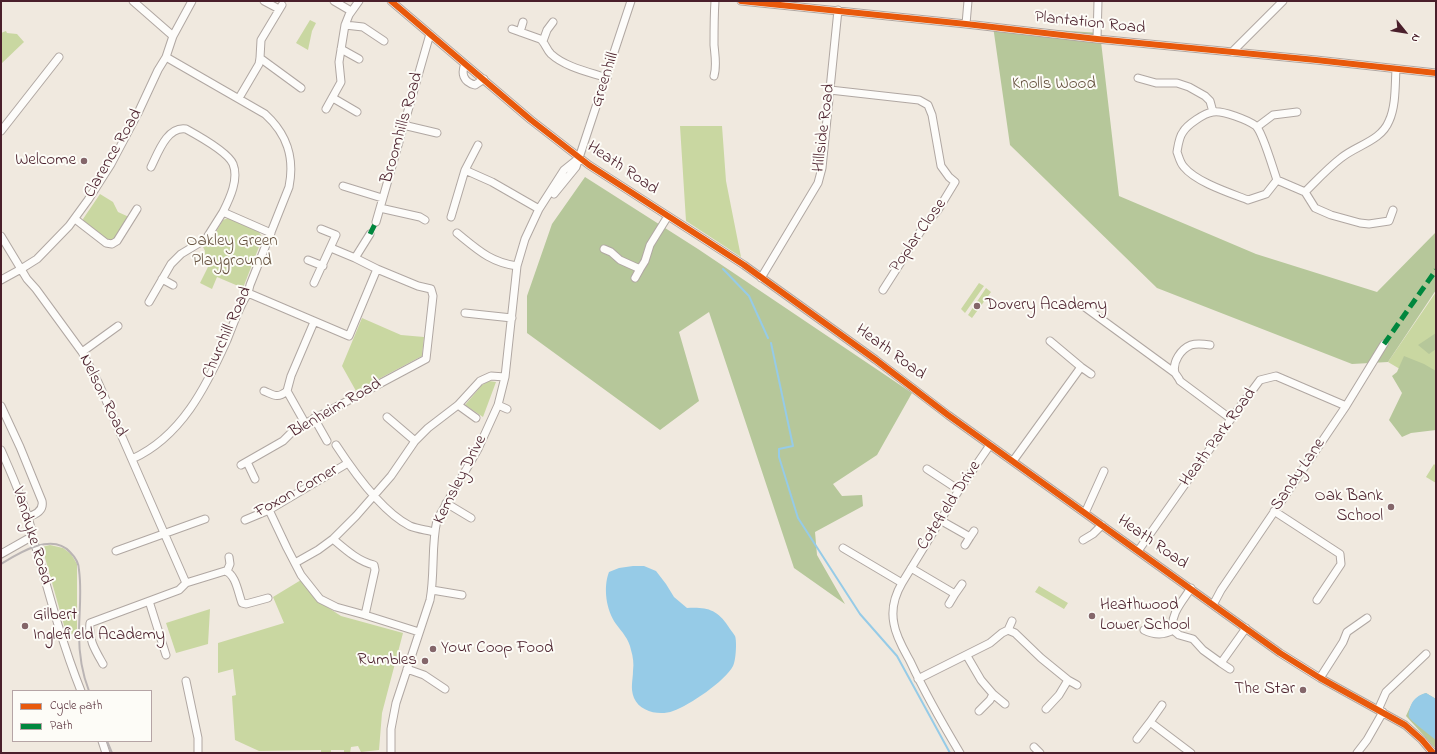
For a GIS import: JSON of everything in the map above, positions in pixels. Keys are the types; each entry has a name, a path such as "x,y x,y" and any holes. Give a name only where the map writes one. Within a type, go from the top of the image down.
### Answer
{"street":[{"path":"133,1 173,36"},
{"name":"Clarence Road","path":"1,280 21,270 37,259 75,219 95,190 138,113 158,70 166,57 173,36 192,1"},
{"path":"239,98 259,64 261,40 281,7 264,1"},
{"path":"334,1 351,11"},
{"path":"326,109 341,82 339,62 345,25 351,11 359,1"},
{"name":"Heath Road","path":"391,1 531,120 605,177 744,265 876,360 1012,461 1280,653 1320,678 1405,725 1422,740 1433,753"},
{"name":"Greenhill","path":"579,158 607,78 631,1"},
{"path":"714,76 717,67 713,22 715,1"},
{"name":"Plantation Road","path":"741,1 1436,73"},
{"path":"966,24 968,1"},
{"path":"1097,39 1098,1"},
{"path":"1232,52 1283,1"},
{"name":"Hillside Road","path":"761,278 818,183 822,168 838,10"},
{"path":"520,32 523,22"},
{"path":"553,22 547,30 543,41 551,54 572,67 607,78"},
{"path":"345,25 363,27 384,40"},
{"path":"512,29 543,41"},
{"name":"Broomhills Road","path":"376,222 430,34"},
{"path":"341,49 359,59"},
{"path":"1,131 60,57"},
{"name":"Churchill Road","path":"132,459 159,444 175,428 195,402 216,366 248,293 289,187 292,174 290,156 285,139 276,124 265,114 239,98 166,57"},
{"path":"260,58 301,88"},
{"path":"465,64 462,72 463,77 471,84 474,85 484,79"},
{"path":"1305,192 1326,170 1342,157 1379,135 1389,121 1394,97 1396,69"},
{"path":"1138,78 1156,83 1177,83 1189,87 1205,96 1210,101 1213,112"},
{"name":"Poplar Close","path":"830,90 919,100 928,105 932,115 941,166 949,177 958,184 924,226 883,290"},
{"path":"333,98 357,112"},
{"path":"1277,180 1266,194 1248,200 1210,184 1192,174 1183,166 1177,152 1182,132 1194,120 1213,112 1232,115 1257,127 1264,141 1277,180 1305,192 1315,208 1330,215 1369,224 1389,221 1393,210"},
{"path":"1257,127 1274,115 1297,112"},
{"path":"404,124 438,133"},
{"path":"149,302 171,264 181,254 206,239 223,212 233,188 234,178 233,164 220,150 182,128 173,131 167,137 151,167"},
{"path":"451,217 465,170 478,145"},
{"name":"Kemsley Drive","path":"391,753 391,729 396,703 432,590 434,532 437,520 478,449 498,404 505,377 517,266 525,239 539,209 574,170 579,158"},
{"path":"465,170 492,182 539,209"},
{"path":"343,186 382,198"},
{"path":"380,208 420,217 425,220"},
{"path":"75,219 106,243 112,244 117,241 137,209"},
{"path":"223,212 271,233"},
{"path":"635,278 645,261 650,245 668,216"},
{"path":"314,283 336,235 321,229"},
{"path":"457,233 484,256 500,263 517,266"},
{"path":"355,258 370,234"},
{"name":"Nelson Road","path":"1,236 21,270 82,352 98,382 186,583"},
{"path":"248,293 349,336 377,269 331,248"},
{"path":"604,249 611,252 620,260 640,269"},
{"path":"308,260 322,266"},
{"name":"Blenheim Road","path":"256,479 244,464 283,441 295,429 305,423 426,359 433,296 431,289 418,286 377,269"},
{"path":"162,279 172,285"},
{"path":"1082,305 1175,373 1180,381 1231,419"},
{"path":"465,313 512,318"},
{"path":"264,391 277,396 287,390 291,376 314,322"},
{"path":"82,352 118,326"},
{"path":"1050,342 1091,374"},
{"name":"Sandy Lane","path":"1213,604 1274,511 1346,406 1384,344"},
{"path":"1175,373 1175,361 1181,351 1191,345 1210,345"},
{"path":"1012,461 1081,367"},
{"path":"295,563 318,550 333,539 391,476 415,441 428,428 458,405 480,381 491,376 505,377"},
{"name":"Heath Park Road","path":"1138,551 1260,380 1276,376 1346,406"},
{"path":"287,390 305,423"},
{"path":"498,404 507,409"},
{"path":"458,405 476,418"},
{"path":"1,406 20,447 43,505 35,515 27,517"},
{"path":"387,417 415,441"},
{"path":"314,418 327,441"},
{"path":"336,445 356,474 374,495 401,521 412,527 434,532"},
{"name":"Cotefield Drive","path":"960,753 918,679 899,639 894,624 893,609 896,594 902,583 959,490 990,445"},
{"name":"Vandyke Road","path":"1,450 15,481 31,529 31,537 36,547 52,604 81,690"},
{"name":"Foxon Corner","path":"245,520 269,510 348,464"},
{"path":"927,470 959,490"},
{"path":"1085,513 1104,472"},
{"path":"446,503 471,518"},
{"path":"269,510 301,575 320,599 336,607 365,614 419,632"},
{"path":"1274,511 1340,554 1341,564 1317,600"},
{"path":"116,551 205,519"},
{"path":"940,520 972,534 965,545"},
{"path":"1083,540 1093,534 1102,525"},
{"path":"1,554 31,537"},
{"path":"333,539 356,558 374,566 375,570 365,614"},
{"path":"843,548 902,583"},
{"path":"227,571 230,564 229,557"},
{"name":"Cotefield Drive","path":"911,568 955,594"},
{"path":"103,664 92,645 89,631 90,623 179,590 186,583 227,571"},
{"path":"227,571 232,575 242,603 246,604 268,598"},
{"path":"949,604 962,584"},
{"path":"1191,588 1173,617 1173,630 1179,635 1193,639 1203,650 1230,669"},
{"path":"432,590 462,595"},
{"path":"149,601 166,655"},
{"path":"1320,678 1348,632 1367,618"},
{"path":"918,679 967,656 990,643 1008,630 1012,621"},
{"path":"1221,663 1246,628"},
{"path":"1008,630 1015,633 1041,658 1068,680 1077,685"},
{"path":"1144,630 1157,635 1166,634 1173,630"},
{"path":"1357,753 1367,740 1381,711 1386,692 1426,654"},
{"path":"967,656 980,680 1005,704"},
{"path":"406,669 424,675 445,689"},
{"path":"1046,709 1059,695 1068,680"},
{"path":"186,681 198,738 198,753"},
{"path":"979,711 990,700 993,694"},
{"path":"1137,739 1162,705"},
{"path":"1150,722 1191,753"},
{"path":"102,742 106,753"},
{"path":"1034,747 1040,753"}],"green space":[{"path":"310,20 316,23 312,31 308,50 296,43"},
{"name":"Knolls Wood","path":"993,26 1100,33 1119,196 1256,254 1377,292 1436,232 1436,290 1388,362 1352,364 1157,288 1010,145"},
{"path":"6,31 7,33 17,34 24,42 1,64 1,33"},
{"path":"680,126 722,126 726,181 741,257 686,221"},
{"path":"585,177 698,249 912,393 877,455 833,484 842,496 862,495 863,506 815,532 817,555 845,604 794,568 709,312 679,332 699,401 660,430 527,333 527,296 552,224"},
{"path":"100,194 113,202 118,212 129,217 116,239 107,241 84,222 83,219"},
{"name":"Oakley Green Playground","path":"228,218 258,231 262,239 243,288 217,277 212,289 200,283 210,263 203,259 205,251 203,247 213,237 223,220"},
{"path":"979,283 984,286 965,313 961,309"},
{"path":"986,288 991,292 972,318 968,315"},
{"path":"1436,292 1436,394 1432,388 1388,362"},
{"path":"362,318 401,335 424,337 422,356 356,391 342,366"},
{"path":"1436,333 1436,349 1429,354 1418,345"},
{"path":"1404,356 1424,364 1436,371 1436,430 1411,433 1402,437 1389,420 1402,393 1392,376 1397,372"},
{"path":"489,381 496,382 483,417 465,405 482,385"},
{"path":"1434,464 1436,466 1436,483 1426,477"},
{"path":"50,545 63,548 71,554 77,564 77,632 67,636 42,547"},
{"path":"301,580 318,601 341,616 403,633 382,713 379,750 361,752 358,746 351,747 350,753 344,753 344,750 331,750 331,753 321,753 321,750 259,751 235,740 232,696 236,695 233,669 218,673 218,643 284,623 273,597"},
{"path":"1039,586 1068,603 1064,609 1035,592"},
{"path":"210,609 208,644 176,653 166,623"},
{"path":"1426,693 1436,699 1436,749 1406,716 1415,699"}],"water":[{"path":"644,566 656,571 674,597 687,608 710,610 720,616 736,639 735,660 733,666 723,679 697,698 673,711 662,713 651,712 641,707 634,698 632,687 633,663 629,642 616,624 610,612 606,598 606,584 609,572 619,568"},
{"path":"1426,693 1436,699 1436,740 1409,717 1411,705 1414,700"}],"waterway":[{"path":"723,269 749,296 768,338"},
{"path":"771,343 793,446 779,449 779,457 798,518 860,614 897,656 950,753"}],"railway":[{"path":"1,564 26,550 45,544 63,546 75,558 78,565 80,578 80,656 84,677 89,690"},
{"path":"107,742 112,753"}],"marked path":[{"path":"370,234 376,222"},
{"path":"1384,344 1436,270"}],"cycle path":[{"path":"391,1 531,120 589,165 744,265 876,360 948,415 1280,653 1320,678 1405,725 1422,740 1433,753"},
{"path":"741,1 1436,73"}],"place":[{"name":"Welcome","path":"84,161"},
{"name":"Dovery Academy","path":"977,306"},
{"name":"Oak Bank School","path":"1391,507"},
{"name":"Heathwood Lower School","path":"1092,616"},
{"name":"Gilbert Inglefield Academy","path":"25,626"},
{"name":"Your Coop Food","path":"433,649"},
{"name":"Rumbles","path":"425,661"},
{"name":"The Star","path":"1303,690"}]}
